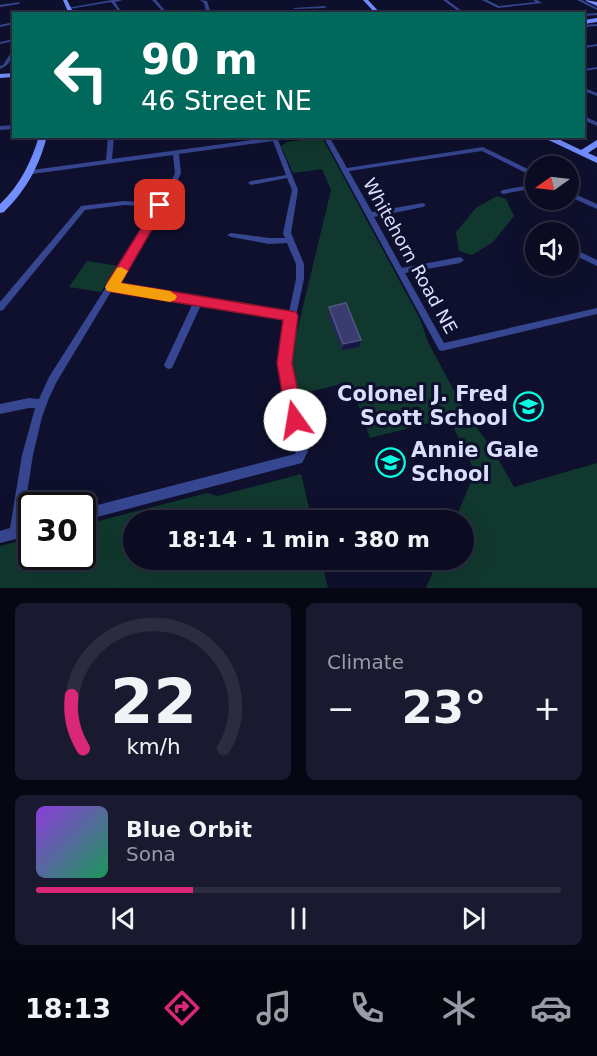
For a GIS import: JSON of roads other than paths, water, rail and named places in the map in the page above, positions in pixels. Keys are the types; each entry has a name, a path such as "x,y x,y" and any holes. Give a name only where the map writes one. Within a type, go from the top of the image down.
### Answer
{"street":[{"path":"65,0 71,11 121,0"},
{"path":"154,0 165,12"},
{"path":"364,0 377,12"},
{"path":"445,0 462,12"},
{"path":"484,0 498,7 540,3 536,0"},
{"path":"579,0 596,4"},
{"path":"588,0 596,4"},
{"path":"112,1 121,12"},
{"path":"290,2 298,12"},
{"path":"0,6 19,4"},
{"path":"295,8 325,7"},
{"path":"0,43 12,44 5,66 0,68"},
{"path":"0,210 15,195 32,172 42,138"},
{"path":"109,162 111,138"},
{"path":"32,172 286,138"},
{"name":"Whitehorn Road NE","path":"327,138 442,347 597,311"},
{"path":"548,138 597,160"},
{"path":"96,511 298,459 303,451 291,404 285,363 291,316 300,279 300,264 288,240 287,224 294,198 290,176 275,140"},
{"path":"582,153 597,143"},
{"path":"345,170 483,149 525,170"},
{"path":"15,533 25,460 40,404 52,380 112,287 176,180 176,153"},
{"path":"251,183 290,176"},
{"path":"503,192 525,188"},
{"path":"579,198 597,207"},
{"path":"0,308 83,208 132,203 160,205"},
{"path":"370,215 423,206"},
{"path":"231,235 269,242 288,240"},
{"path":"579,254 597,263"},
{"path":"400,271 460,260"},
{"path":"112,287 291,316"},
{"path":"169,365 198,301"},
{"path":"0,409 29,403 40,404"},
{"path":"0,537 18,532"}],"place":[{"name":"Colonel J. Fred Scott School","path":"529,406"},
{"name":"Annie Gale School","path":"390,462"}]}
